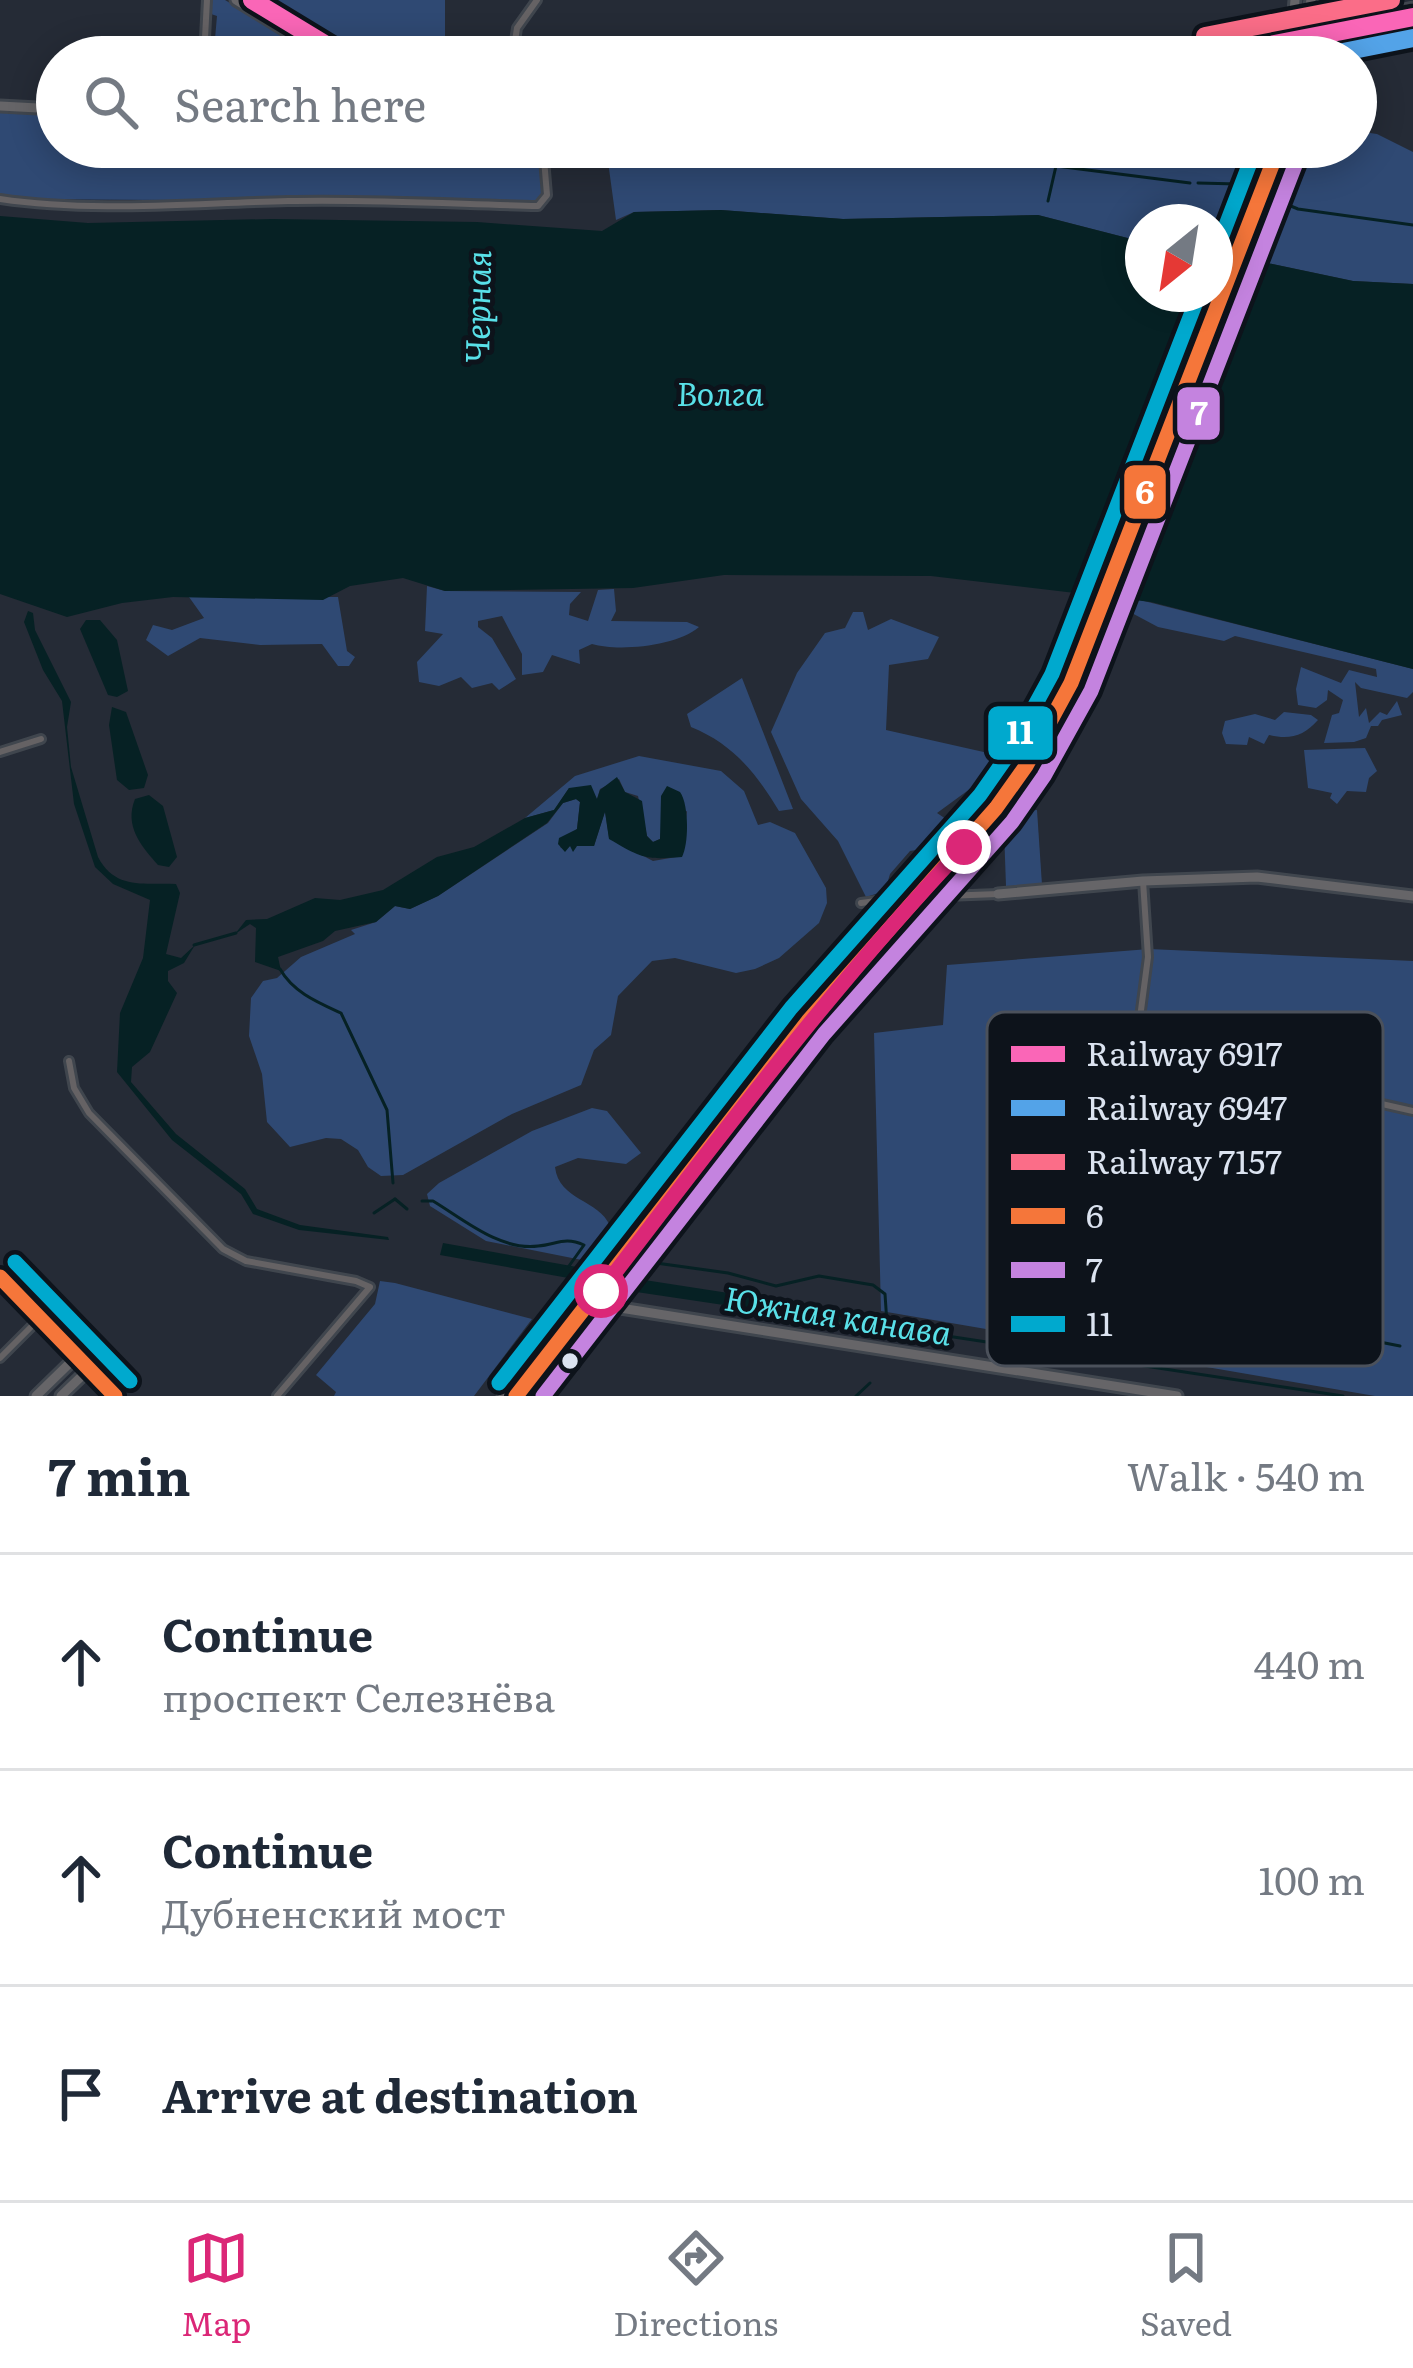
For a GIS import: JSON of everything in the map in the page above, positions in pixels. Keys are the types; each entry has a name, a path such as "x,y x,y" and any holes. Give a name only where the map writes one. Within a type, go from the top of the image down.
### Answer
{"main road":[{"path":"236,0 295,36"},
{"path":"1292,33 1295,0"},
{"path":"1303,36 1311,0"},
{"path":"1314,36 1322,0"},
{"path":"1352,0 1353,14"},
{"path":"1338,23 1353,14 1413,7"},
{"path":"1278,36 1413,7"},
{"path":"0,106 36,108"},
{"path":"1233,237 1259,168"},
{"path":"503,1396 800,1014 996,808 1026,766 1071,682 1271,168"},
{"path":"516,1396 885,922 1017,761 1061,678 1204,312"},
{"path":"998,894 1257,877 1413,896"},
{"path":"0,1277 115,1396"},
{"path":"601,1291 610,1306"},
{"path":"584,1311 610,1306 987,1366"},
{"path":"36,1396 77,1356"},
{"path":"988,1366 1177,1396"},
{"path":"61,1396 89,1369"}],"street":[{"path":"205,36 207,0"},
{"path":"516,36 537,0"},
{"path":"0,200 86,204 358,200 538,206 547,195 545,168"},
{"path":"0,752 41,739"},
{"path":"1141,1012 1148,957 1143,881"},
{"path":"861,903 998,894"},
{"path":"69,1061 74,1088 89,1113 223,1249 245,1261 370,1287 278,1396"},
{"path":"1383,1104 1413,1111"},
{"path":"0,1358 40,1318"}],"shaded area":[{"path":"211,0 225,0 285,36 215,36 217,16 211,14"},
{"path":"271,0 445,0 445,36 334,36"},
{"path":"0,112 36,115 36,168 542,168 544,194 537,202 0,199"},
{"path":"1377,134 1413,152 1413,284 1353,281 1233,256 1233,204 1125,204 1125,237 1038,215 843,219 721,210 634,212 616,220 609,168 1377,168"},
{"path":"427,586 445,591 581,592 570,604 569,615 588,621 598,590 614,589 616,611 611,621 687,622 699,627 677,639 647,646 592,644 579,650 580,664 552,655 543,672 522,675 522,654 502,616 478,621 516,679 499,690 492,683 472,688 461,677 439,686 419,682 417,662 443,634 425,631"},
{"path":"189,597 338,597 347,651 355,657 349,666 338,666 322,644 260,645 200,638 168,656 146,640 153,625 172,630 204,618"},
{"path":"1136,599 1413,669 1413,692 1407,698 1361,688 1355,682 1359,717 1366,708 1369,723 1380,712 1387,715 1397,701 1402,715 1371,726 1366,738 1324,743 1332,715 1339,713 1343,700 1328,690 1327,700 1316,708 1298,705 1301,667 1341,683 1349,670 1377,677 1376,669 1235,636 1224,641 1158,627 1128,611"},
{"path":"853,612 863,612 868,630 891,619 939,637 928,659 889,665 886,730 997,755 989,775 937,813 952,823 929,848 910,851 890,874 885,891 866,897 838,841 801,799 771,732 797,673 825,633 845,628"},
{"path":"742,678 793,809 779,811 742,761 691,727 687,714"},
{"path":"1284,712 1318,720 1296,735 1269,735 1264,744 1249,737 1247,745 1226,744 1225,721 1255,714 1275,720"},
{"path":"1365,748 1377,771 1369,778 1366,792 1347,791 1337,804 1330,798 1332,793 1308,788 1304,750"},
{"path":"639,756 721,771 744,791 758,825 770,822 795,833 826,888 827,903 819,923 779,958 755,969 736,973 675,958 652,961 618,996 611,1035 594,1050 581,1085 512,1114 403,1175 381,1176 341,1139 290,1147 267,1122 262,1074 249,1036 251,998 263,981 277,978 301,957 355,934 351,930 376,922 395,906 410,909 438,896 548,823 563,803 576,799 580,802 577,829 560,847 565,850 594,846 605,811 609,838 653,861 682,856 687,811 662,825 660,839 653,842 647,836 638,796 625,792 619,779 600,789 597,799 569,788 554,810 525,818 575,776"},
{"path":"1037,810 1042,885 1006,886 1004,830 1023,811"},
{"path":"1149,949 1413,961 1413,1396 1375,1396 1201,1366 1383,1366 1383,1012 987,1012 987,1329 881,1311 874,1033 943,1025 947,965"},
{"path":"592,1108 607,1111 641,1153 626,1164 578,1158 555,1167 564,1187 597,1210 610,1226 582,1260 486,1241 430,1206 427,1194 439,1183 532,1131"},
{"path":"380,1281 532,1319 474,1396 334,1396 336,1392 316,1375 375,1304"}],"water":[{"path":"721,210 843,219 1038,215 1125,237 1125,312 1233,312 1233,256 1353,281 1413,284 1413,669 1151,602 931,576 724,575 633,588 445,591 403,578 350,586 323,600 173,597 67,617 0,594 0,216 88,223 477,222 602,231 634,212"},
{"path":"28,611 33,613 35,630 71,702 67,727 71,767 98,857 122,880 176,884 180,893 166,954 181,958 195,945 184,963 168,971 168,981 177,993 150,1052 132,1067 131,1082 176,1134 245,1189 257,1209 300,1225 389,1240 299,1230 253,1214 241,1194 172,1140 117,1072 120,1013 143,958 150,900 113,884 95,867 74,804 62,701 43,670 24,622"},
{"path":"86,620 100,620 117,640 128,691 117,697 108,695 80,629"},
{"path":"112,707 126,712 148,775 144,788 129,790 117,780 109,725"},
{"path":"617,777 625,792 642,801 647,836 653,842 660,839 661,796 667,786 680,792 687,824 682,857 644,856 609,839 605,812 594,846 577,846 573,852 570,846 565,852 559,838 577,829 580,802 576,799 563,803 547,823 438,896 410,909 395,906 376,922 335,931 323,941 278,957 281,971 255,962 256,928 250,924 235,934 246,920 267,919 315,898 340,900 383,890 437,857 474,847 525,818 554,810 569,788 591,785 597,799 600,790"},
{"path":"149,795 163,806 177,857 169,867 158,865 133,827 135,799"},
{"path":"443,1243 577,1267 578,1275 574,1279 440,1255"},
{"path":"625,1277 872,1315 870,1327 623,1290 618,1282"}],"pier":[{"path":"1233,249 1247,251 1233,287"},
{"path":"1196,312 1223,312 1111,601 1085,598"}],"waterway":[{"path":"1048,201 1056,168"},
{"path":"1072,168 1190,183"},
{"path":"1198,183 1238,184 1298,209 1413,225"},
{"path":"194,945 236,933"},
{"path":"280,969 299,990 341,1013 387,1110 393,1183"},
{"path":"395,1199 407,1209"},
{"path":"374,1213 395,1199"},
{"path":"422,1201 433,1201 510,1244 565,1241 584,1245 569,1266"},
{"path":"656,1263 728,1273 776,1286 819,1276 873,1285 885,1294 887,1324"},
{"name":"Южная канава","path":"868,1324 987,1342"},
{"path":"1383,1343 1400,1346"},
{"name":"Южная канава","path":"1145,1366 1343,1396"},
{"path":"856,1396 870,1383"}],"rail line":[{"name":"6917","path":"252,0 311,36"},
{"name":"7157","path":"1205,36 1391,0"},
{"name":"6917","path":"1316,36 1413,17"},
{"name":"6947","path":"1377,45 1413,38"}],"transit line":[{"name":"11","path":"1233,207 1248,168"},
{"name":"6","path":"516,1396 808,1021 996,808 1026,766 1071,683 1271,168"},
{"name":"7","path":"543,1396 824,1034 1012,822 1044,776 1091,691 1294,168"},
{"name":"11","path":"499,1383 791,1008 980,795 1008,755 1052,674 1192,312"},
{"name":"11","path":"15,1262 130,1381"},
{"name":"6","path":"0,1277 115,1396"}],"route":[{"path":"601,1291 808,1021 964,847"}],"water label":[{"name":"Черная","path":"478,307"},
{"name":"Волга","path":"720,394"}]}
